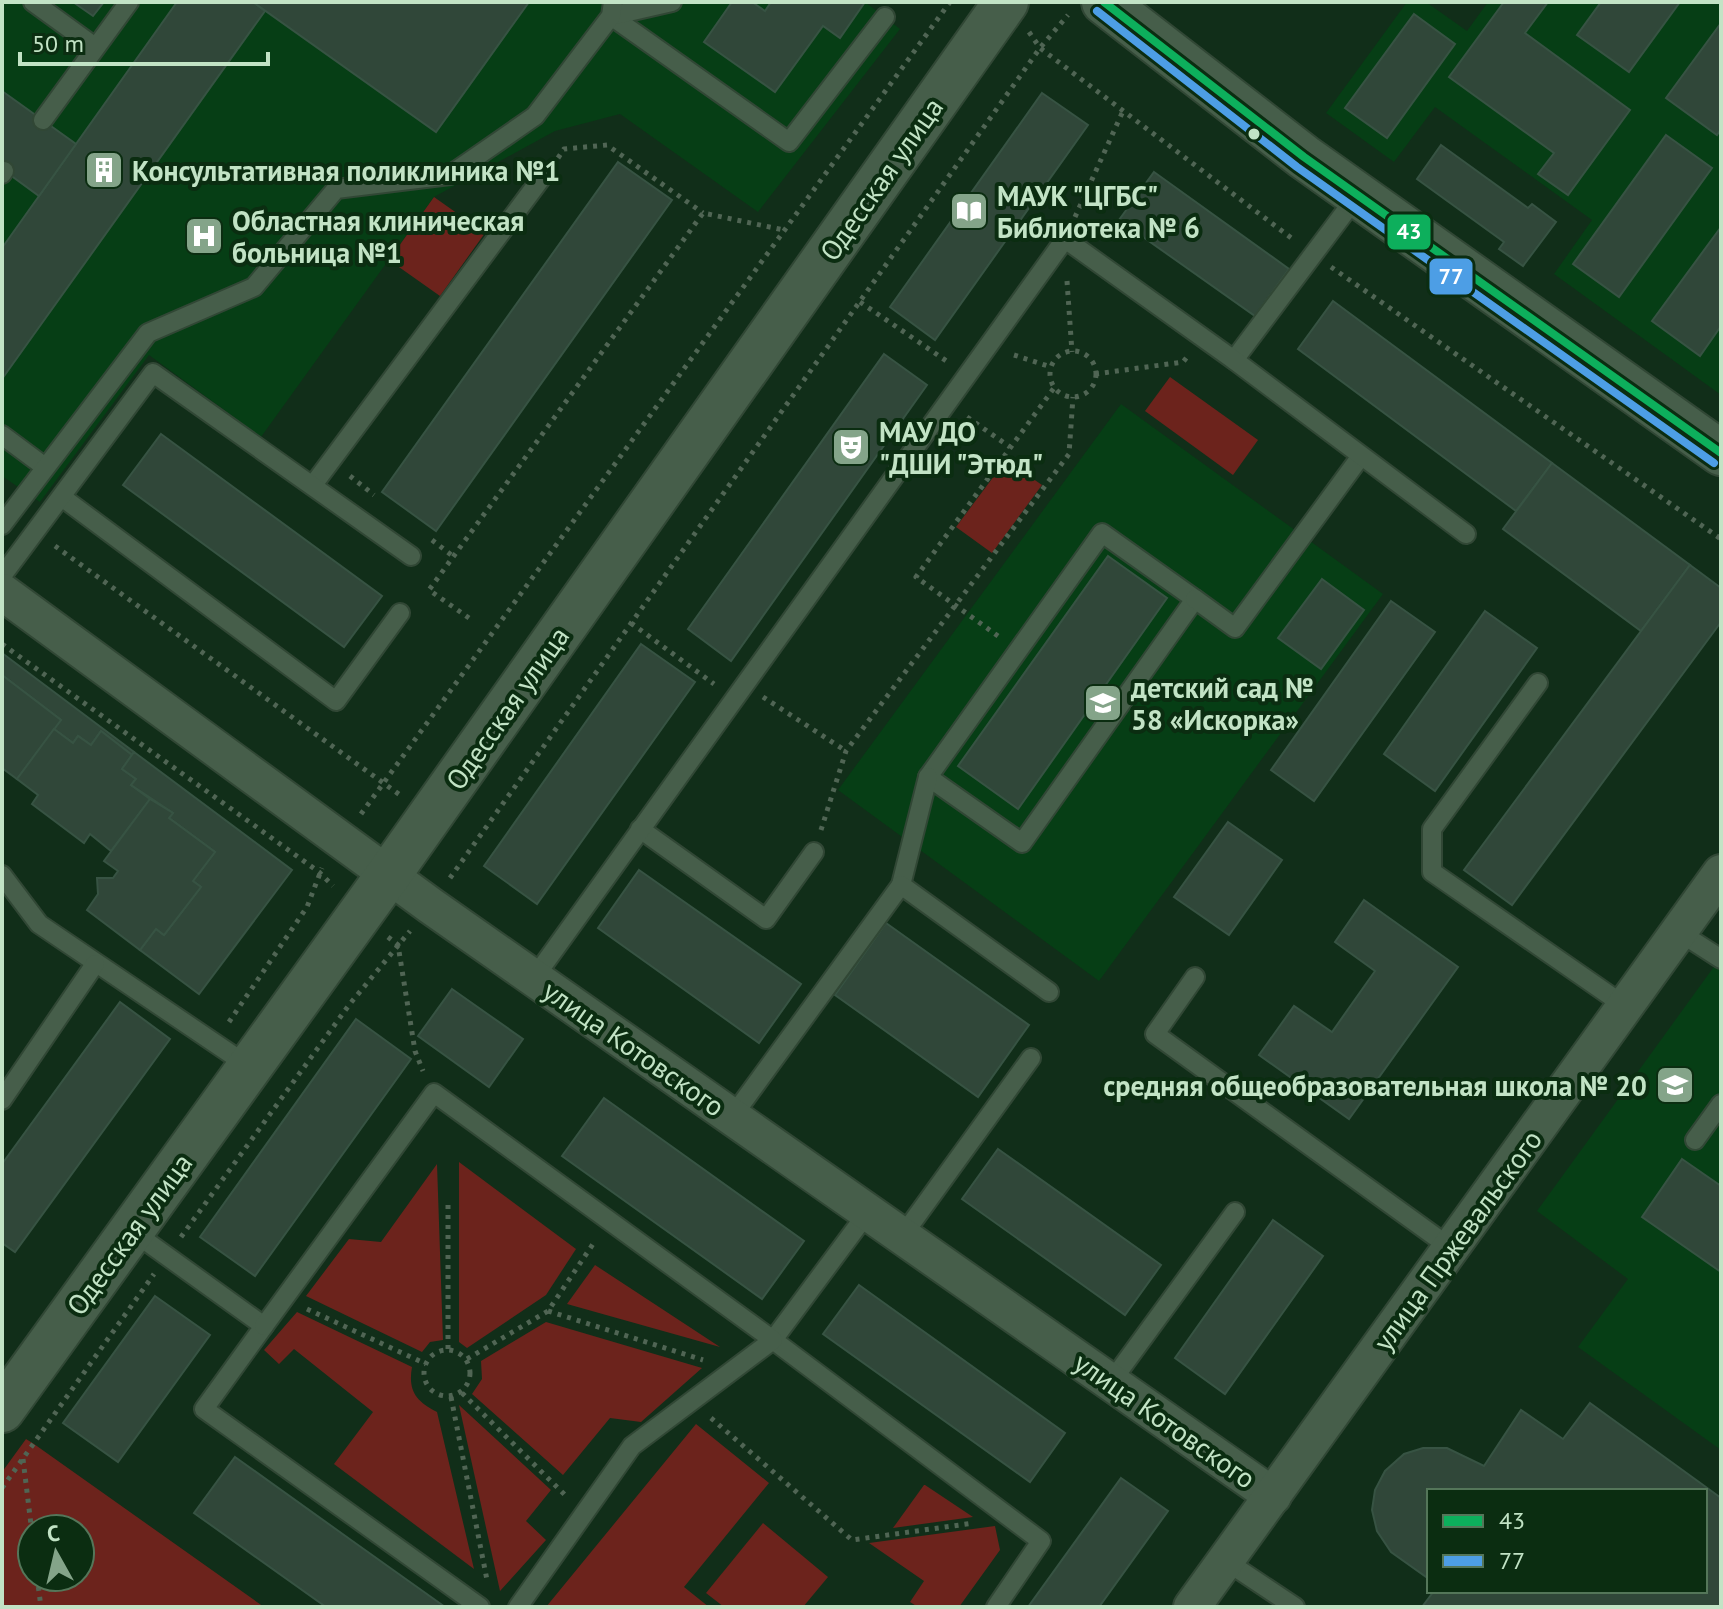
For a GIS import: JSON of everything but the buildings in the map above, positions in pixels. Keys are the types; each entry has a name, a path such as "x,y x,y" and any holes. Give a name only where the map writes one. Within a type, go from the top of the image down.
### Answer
{"street":[{"path":"1086,8 1358,194 1721,453"},
{"name":"Одесская улица","path":"5,1397 132,1231 232,1056 361,913 1015,14"},
{"name":"улица Котовского","path":"2,592 431,906 1273,1496"},
{"name":"улица Пржевальского","path":"1192,1607 1721,873"}],"lane":[{"path":"33,2 95,47"},
{"path":"43,120 129,2"},
{"path":"2,525 148,333 254,287 336,189 450,175 535,116 612,9 672,2"},
{"path":"612,9 789,142 885,17"},
{"path":"313,485 543,176"},
{"path":"1234,360 1358,194"},
{"path":"534,978 1065,239 1234,360 1466,534"},
{"path":"2,576 153,373 411,556"},
{"path":"2,435 45,467"},
{"path":"732,1117 901,885 928,777 1102,533 1235,628 1361,456"},
{"path":"63,498 336,701 400,613"},
{"path":"928,777 1022,843 1195,599"},
{"path":"1538,683 1432,829 1432,872 1625,1006"},
{"path":"640,829 766,919 814,852"},
{"path":"2,875 39,924 232,1056"},
{"path":"901,885 1049,992"},
{"path":"1679,932 1721,959"},
{"path":"2,1100 95,964"},
{"path":"1195,977 1155,1034 1451,1248"},
{"path":"903,1235 1031,1058"},
{"path":"484,1600 204,1409 434,1093 773,1340 1041,1541 996,1607"},
{"path":"1695,1140 1721,1104"},
{"path":"518,1607 632,1446 773,1340 868,1212"},
{"path":"1111,1382 1235,1212"},
{"path":"132,1231 264,1326"},
{"path":"1226,1561 1295,1607"}],"path":[{"path":"232,1056 307,907 319,872 950,2"},
{"path":"2,1488 349,1005 431,906 1040,48 1086,8"},
{"path":"1015,14 1040,48 1312,254 1721,539"},
{"path":"1072,352 1065,239 1123,111"},
{"path":"543,176 564,149 607,145 703,213 784,230"},
{"path":"469,618 429,590 703,213"},
{"path":"1095,374 1183,362 1201,337"},
{"path":"990,347 1051,367"},
{"path":"1018,651 916,577 1054,388 1051,367 1059,356 1072,352 1086,355 1095,374"},
{"path":"1054,388 1073,397 1086,393 1095,374"},
{"path":"814,852 846,751 1069,454 1073,397"},
{"path":"36,532 472,847"},
{"path":"2,644 319,872 398,945 415,1051 434,1093"},
{"path":"448,1203 448,1349"},
{"path":"467,1359 548,1311 609,1221"},
{"path":"284,1299 426,1364"},
{"path":"548,1311 733,1370"},
{"path":"448,1349 467,1359 471,1377 462,1393 451,1397 435,1394 425,1380 426,1364 435,1353 448,1349"},
{"path":"462,1393 584,1514"},
{"path":"451,1397 484,1600"},
{"path":"692,1401 852,1540 1010,1518"},
{"path":"23,1459 30,1513"}],"shaded area":[{"name":"Областная клиническая больница №1","path":"2,2 865,2 900,29 758,212 620,114 555,131 434,197 261,437 149,355 40,502 2,476"},
{"path":"1407,2 1426,2 1467,31 1488,2 1721,2 1721,395 1554,274 1592,220 1435,107 1394,162 1326,113"},
{"path":"434,197 485,233 440,296 389,260"},
{"path":"1170,377 1258,440 1233,475 1145,411"},
{"name":"детский сад № 58 «Искорка»","path":"1121,404 1383,594 1099,981 838,790"},
{"path":"1006,460 1042,485 992,553 956,527"},
{"name":"средняя общеобразовательная школа № 20","path":"1721,957 1721,1450 1578,1347 1628,1279 1537,1211"},
{"path":"459,1162 576,1249 546,1295 467,1348 459,1342"},
{"path":"437,1164 443,1340 430,1342 422,1352 306,1296 349,1239 381,1242"},
{"path":"595,1265 720,1347 567,1304"},
{"path":"297,1312 412,1367 411,1382 415,1394 423,1404 437,1412 474,1569 334,1464 373,1412 294,1349 279,1364 264,1350"},
{"path":"546,1322 702,1368 641,1422 610,1418 563,1475 472,1394 482,1379 481,1361"},
{"path":"459,1405 551,1490 526,1521 546,1540 500,1591"},
{"path":"696,1424 769,1483 684,1587 709,1607 546,1607"},
{"path":"26,1439 264,1607 2,1607 2,1472"},
{"path":"925,1485 973,1517 893,1528"},
{"path":"763,1523 828,1577 803,1607 724,1607 706,1593"},
{"path":"995,1526 1000,1550 959,1607 918,1607 910,1602 924,1581 869,1543"}],"transit line":[{"name":"43","path":"1104,2 1304,157 1721,453"},
{"name":"77","path":"1097,11 1297,167 1714,463"}],"place":[{"name":"Консультативная поликлиника №1","path":"104,170"},
{"name":"МАУК \"ЦГБС\" Библиотека № 6","path":"969,211"},
{"name":"Областная клиническая больница №1","path":"204,236"},
{"name":"МАУ ДО \"ДШИ \"Этюд\"","path":"851,447"},
{"name":"детский сад № 58 «Искорка»","path":"1103,703"},
{"name":"средняя общеобразовательная школа № 20","path":"1675,1085"}]}
